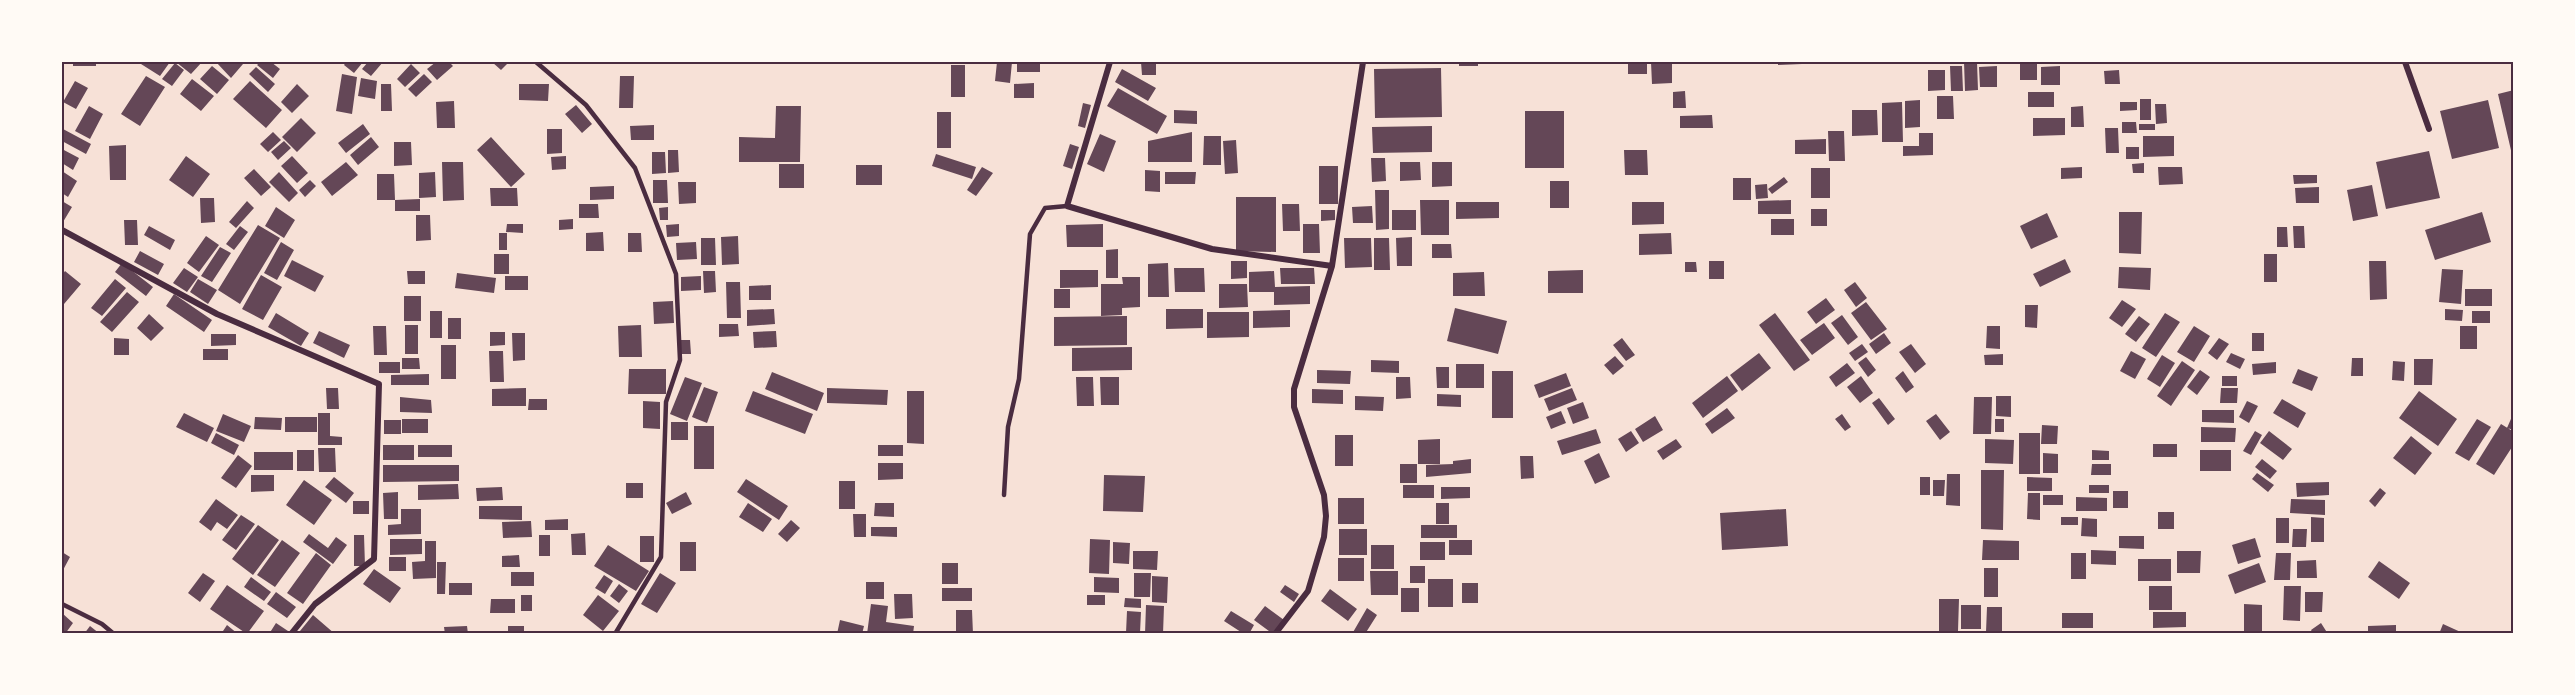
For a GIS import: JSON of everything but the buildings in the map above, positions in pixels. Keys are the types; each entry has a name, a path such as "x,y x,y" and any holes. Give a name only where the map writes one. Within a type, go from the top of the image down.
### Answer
{"street":[{"path":"1110,62 1067,206 1212,249 1332,266"},
{"path":"1275,633 1308,591 1323,537 1326,516 1323,495 1294,407 1294,389 1332,266 1363,62"},
{"path":"2405,62 2429,129"},
{"path":"62,230 217,314 379,384 375,559 315,604 291,633"}],"lane":[{"path":"537,62 586,105 635,168 676,274 680,360 666,402 660,557 615,633"},
{"path":"1004,495 1008,427 1019,379 1030,234 1045,208 1067,206"},
{"path":"62,603 114,633"}]}
